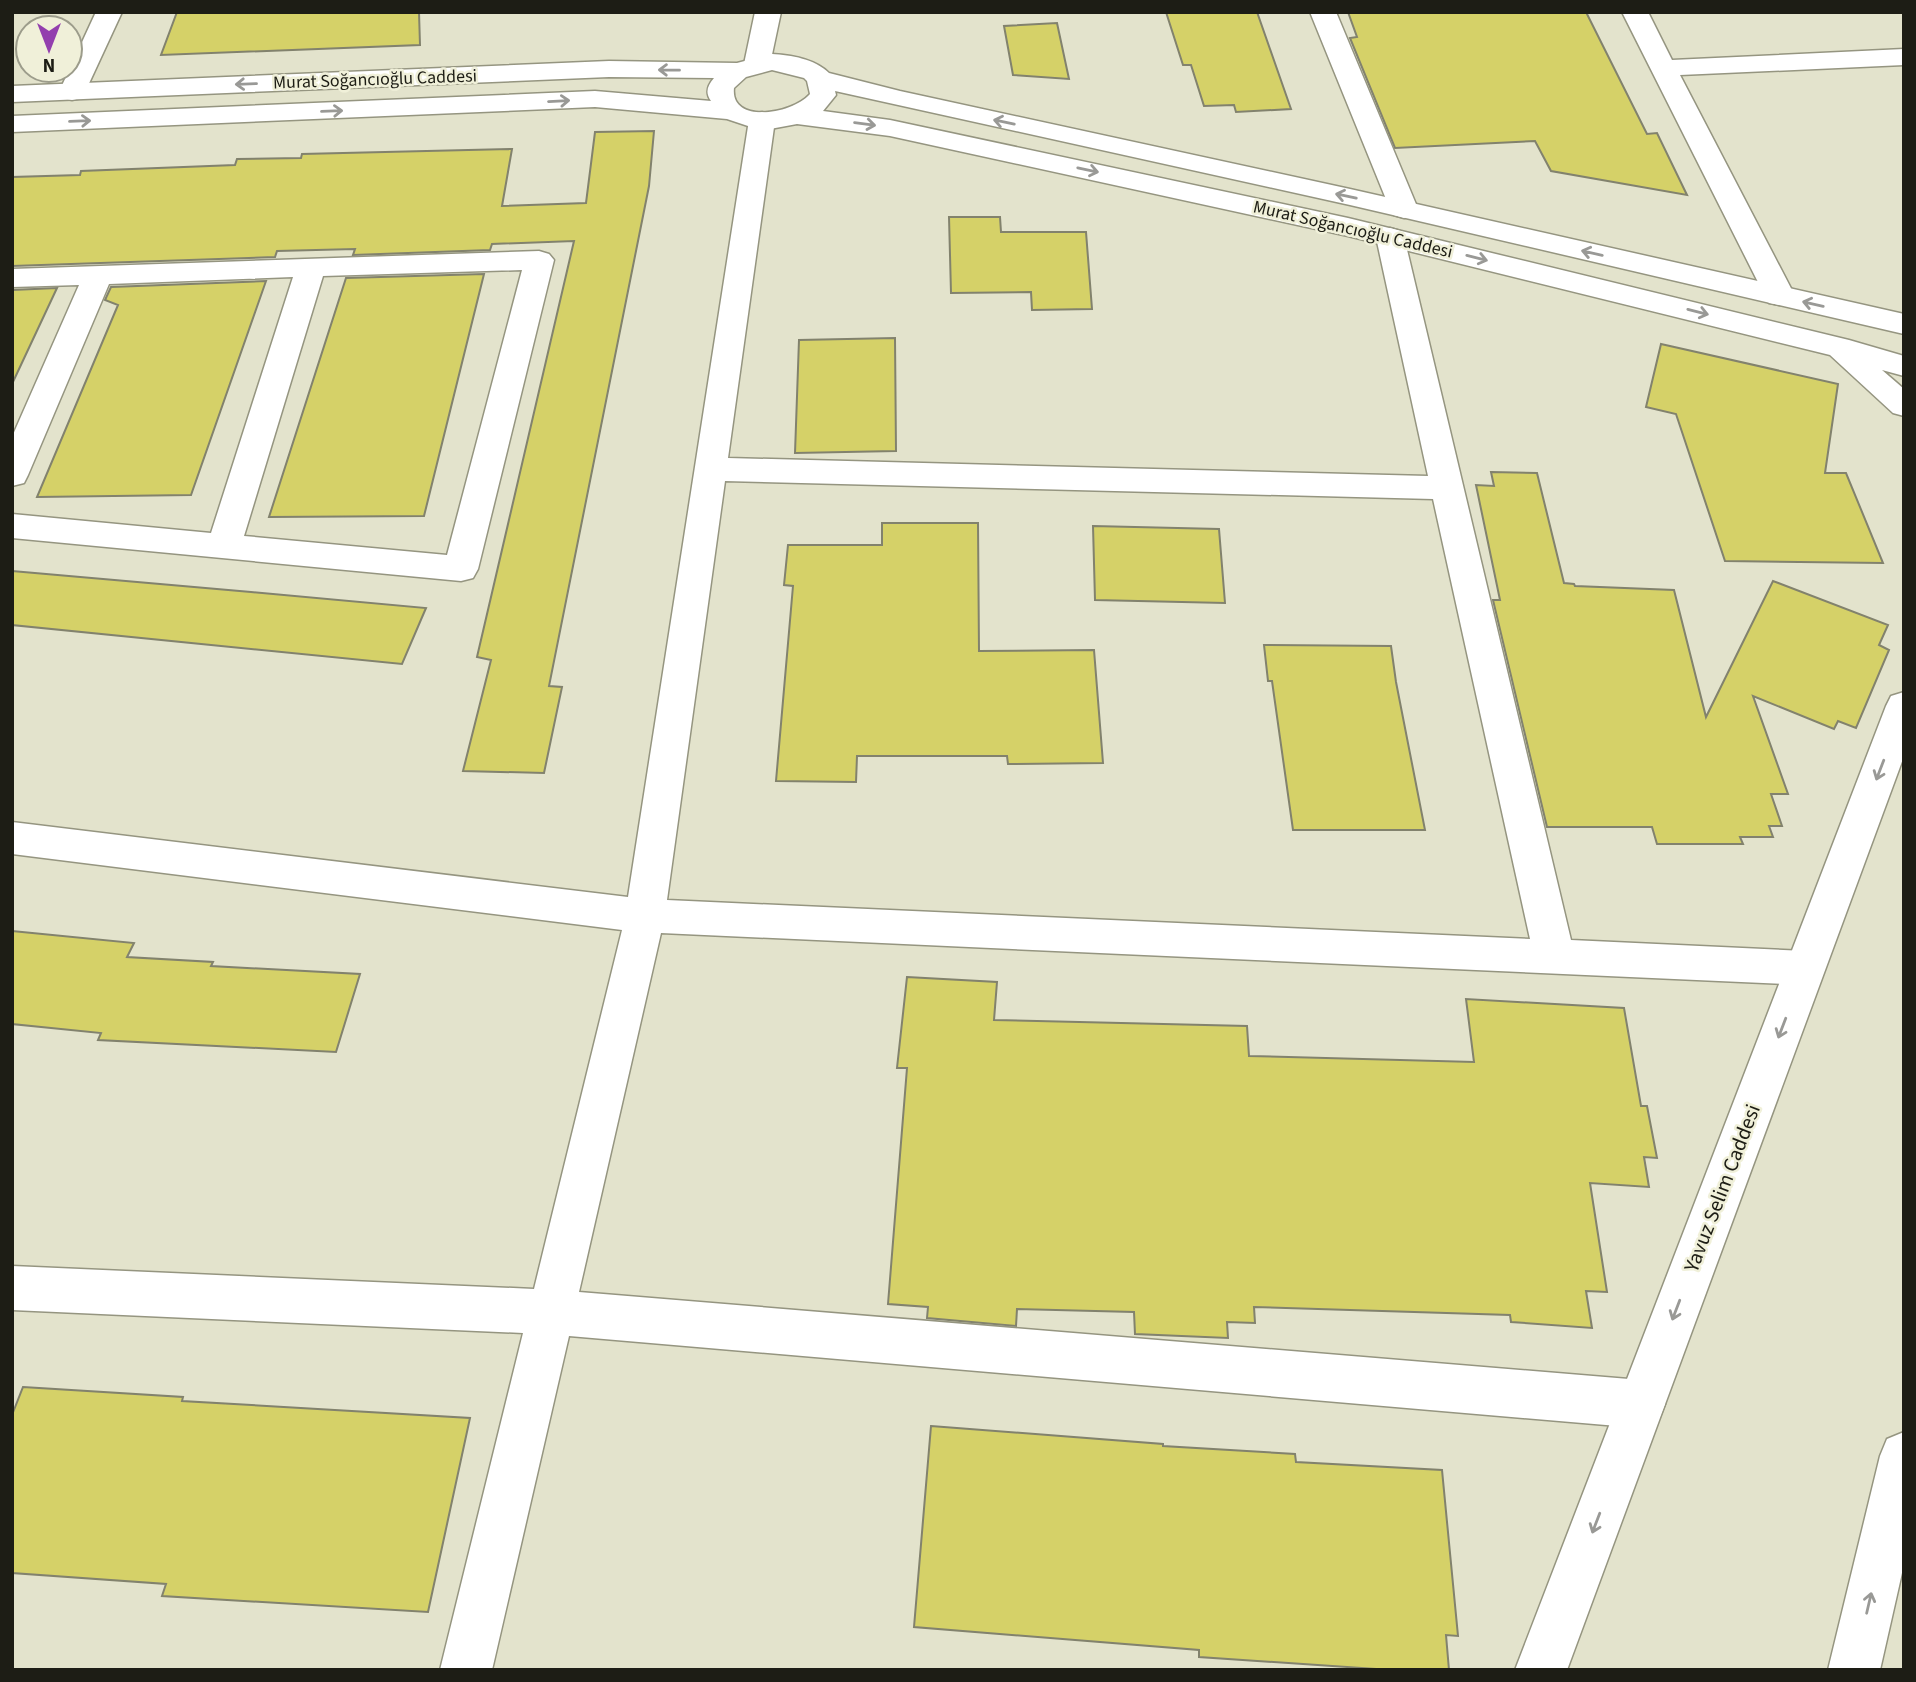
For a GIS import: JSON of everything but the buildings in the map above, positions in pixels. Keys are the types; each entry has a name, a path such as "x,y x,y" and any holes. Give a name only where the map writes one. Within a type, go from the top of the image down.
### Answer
{"street":[{"path":"72,92 109,12"},
{"path":"768,12 747,67 721,86 720,94 763,116 818,103 823,95 820,79"},
{"path":"1323,12 1397,223 1447,488 1554,955"},
{"path":"1634,12 1780,296"},
{"path":"1665,68 1904,57"},
{"name":"Murat Soğancıoğlu Caddesi","path":"12,94 609,69 747,67 787,63 801,66 820,79 1397,223 1904,366"},
{"name":"Murat Soğancıoğlu Caddesi","path":"12,124 595,99 890,128 1780,296 1904,324"},
{"path":"466,1670 646,916 763,116"},
{"path":"12,278 539,260 461,569 12,526"},
{"path":"224,545 311,268"},
{"path":"12,475 98,275"},
{"path":"1868,317 1904,315"},
{"path":"1838,347 1904,406"},
{"path":"711,469 1447,488"},
{"name":"Yavuz Selim Caddesi","path":"1541,1670 1904,706"},
{"path":"12,838 646,916 1805,968"},
{"path":"12,1288 551,1312 1641,1404"},
{"path":"1854,1670 1904,1455"}]}
